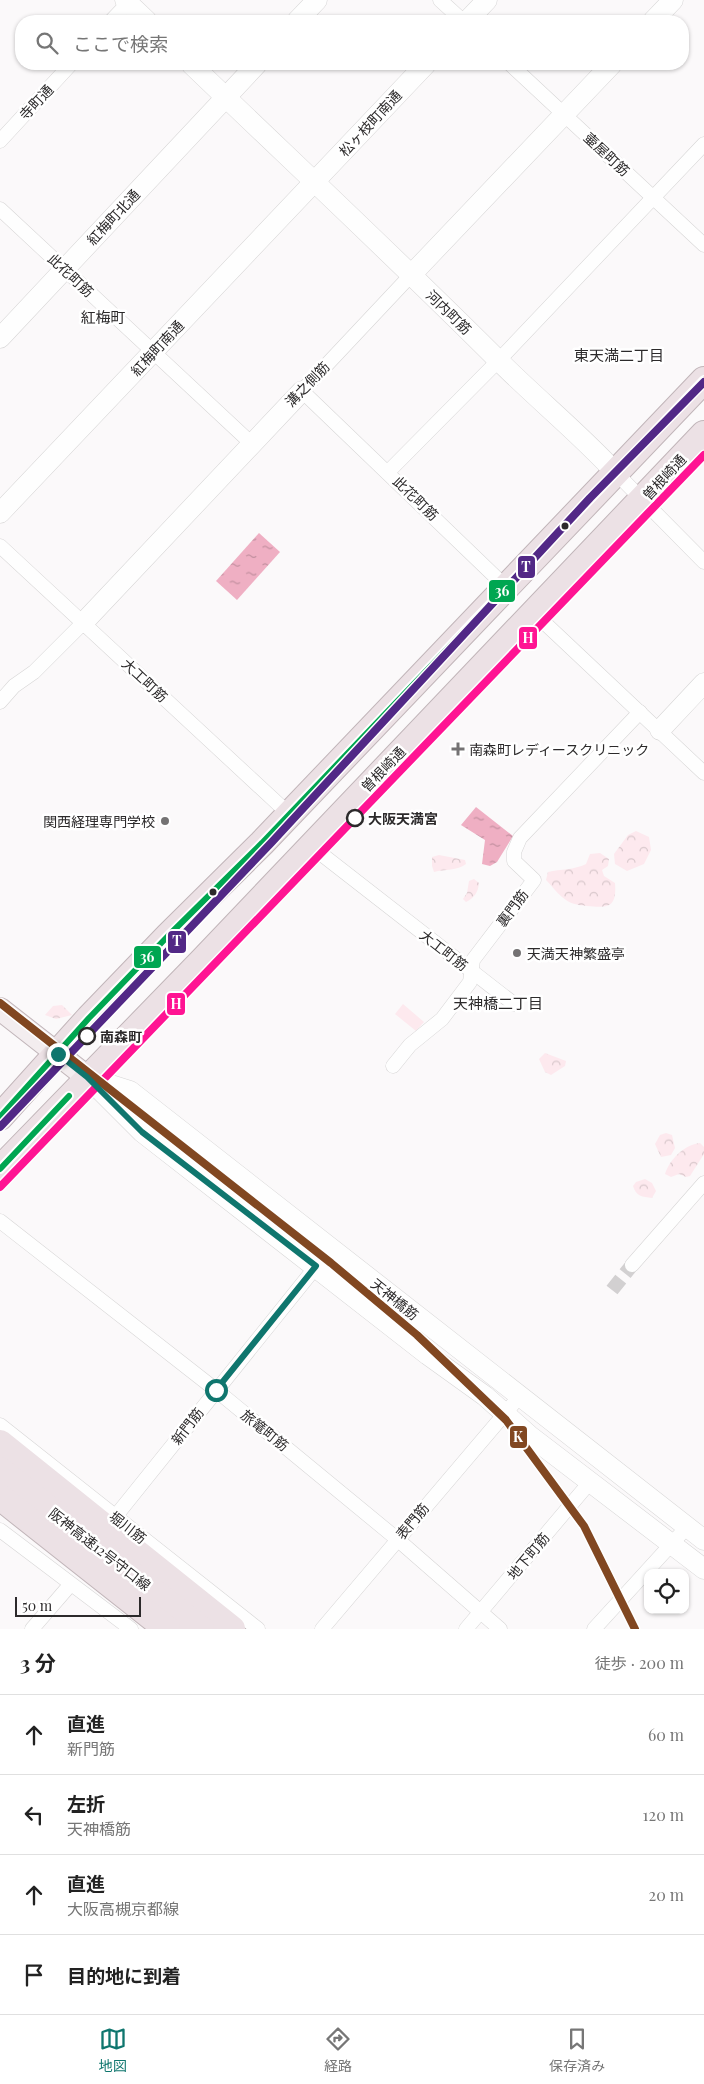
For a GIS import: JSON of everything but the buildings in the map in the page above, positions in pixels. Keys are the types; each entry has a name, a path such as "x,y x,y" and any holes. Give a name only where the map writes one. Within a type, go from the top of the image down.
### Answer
{"highway":[{"path":"0,1117 168,936 289,814 704,380"},
{"name":"曽根崎通","path":"0,1169 533,612 643,500 704,434"},
{"path":"0,1443 232,1629"},
{"name":"阪神高速12号守口線","path":"0,1470 201,1629"},
{"name":"阪神高速12号守口線","path":"0,1497 167,1629"}],"main road":[{"path":"0,1009 87,1077"}],"street":[{"path":"303,15 317,0"},
{"path":"440,0 458,15"},
{"path":"471,15 487,0"},
{"path":"658,15 673,0"},
{"path":"116,15 128,1 141,15"},
{"name":"寺町通","path":"0,141 65,70"},
{"name":"河内町筋","path":"197,70 498,360 597,452 616,474 704,562"},
{"name":"紅梅町北通","path":"0,338 251,70"},
{"name":"松ヶ枝町南通","path":"314,182 420,70"},
{"name":"壷屋町筋","path":"517,70 704,245"},
{"name":"溝之側筋","path":"0,702 14,686 34,672 83,623 251,443 606,70"},
{"path":"388,472 498,360 704,144"},
{"name":"紅梅町南通","path":"0,513 314,182"},
{"name":"此花町筋","path":"0,209 251,443"},
{"name":"此花町筋","path":"302,391 506,587"},
{"name":"大工町筋","path":"0,546 289,814"},
{"path":"533,612 704,773"},
{"path":"660,730 704,683"},
{"name":"裏門筋","path":"393,1066 410,1045 442,1019 470,982 473,960 534,880 514,861 514,852 520,838 640,712"},
{"name":"大工町筋","path":"311,846 514,1004"},
{"name":"天神橋筋","path":"87,1077 130,1091 704,1540"},
{"name":"天神橋筋","path":"87,1077 142,1132 704,1569"},
{"path":"632,1265 704,1183"},
{"name":"旅篭町筋","path":"0,1221 216,1390 397,1539 500,1629"},
{"name":"新門筋","path":"116,1517 331,1248"},
{"name":"表門筋","path":"322,1629 519,1396"},
{"name":"堀川筋","path":"0,1424 258,1629"},
{"name":"地下町筋","path":"466,1629 590,1482"},
{"path":"594,1629 687,1527"},
{"path":"0,1530 70,1585 131,1629"},
{"path":"84,1552 182,1629"},
{"path":"32,1629 70,1585"}],"green space":[{"path":"636,831 649,837 651,850 644,864 627,871 615,864 614,854 628,835"},
{"path":"600,853 609,859 608,866 602,870 604,876 615,883 613,902 610,905 594,907 571,903 560,895 546,880 548,872 581,866 586,864 590,854"},
{"path":"439,855 465,860 466,864 455,869 434,872 432,857"},
{"path":"474,879 479,883 478,890 466,902 463,899 467,893 469,881"},
{"path":"403,1004 424,1022 416,1031 395,1014"},
{"path":"62,1005 72,1015 56,1019 45,1015 53,1006"},
{"path":"545,1053 566,1061 565,1066 551,1075 545,1072 539,1059"},
{"path":"666,1133 672,1135 675,1148 671,1155 661,1157 655,1144 660,1135"},
{"path":"700,1143 704,1147 704,1154 690,1176 686,1177 679,1174 671,1177 665,1174 670,1163 678,1154 694,1144"},
{"path":"645,1179 652,1183 656,1191 652,1198 640,1195 633,1186 636,1182"}],"water":[{"path":"259,533 280,552 237,600 216,581"},
{"path":"476,807 513,836 497,862 490,866 482,864 485,840 461,825"}],"tunnel":[{"path":"612,1290 632,1265"}],"transit line":[{"name":"36","path":"0,1117 89,1018 262,843 704,380"},
{"name":"T","path":"0,1127 271,843 590,498 704,382"},
{"name":"H","path":"0,1187 704,455"},
{"name":"K","path":"0,1003 331,1263 417,1335 506,1420 584,1526 635,1629"},
{"name":"36","path":"0,1169 69,1096"}],"place":[{"name":"南森町レディースクリニック","path":"458,749"},
{"name":"大阪天満宮","path":"355,818"},
{"name":"関西経理専門学校","path":"165,821"},
{"name":"天満天神繁盛亭","path":"517,953"},
{"name":"南森町","path":"87,1036"}],"district":[{"name":"紅梅町","path":"103,317"},
{"name":"東天満二丁目","path":"619,355"},
{"name":"天神橋二丁目","path":"498,1003"}],"route":[{"path":"58,1054 87,1077 142,1132 316,1266 216,1390"}]}
